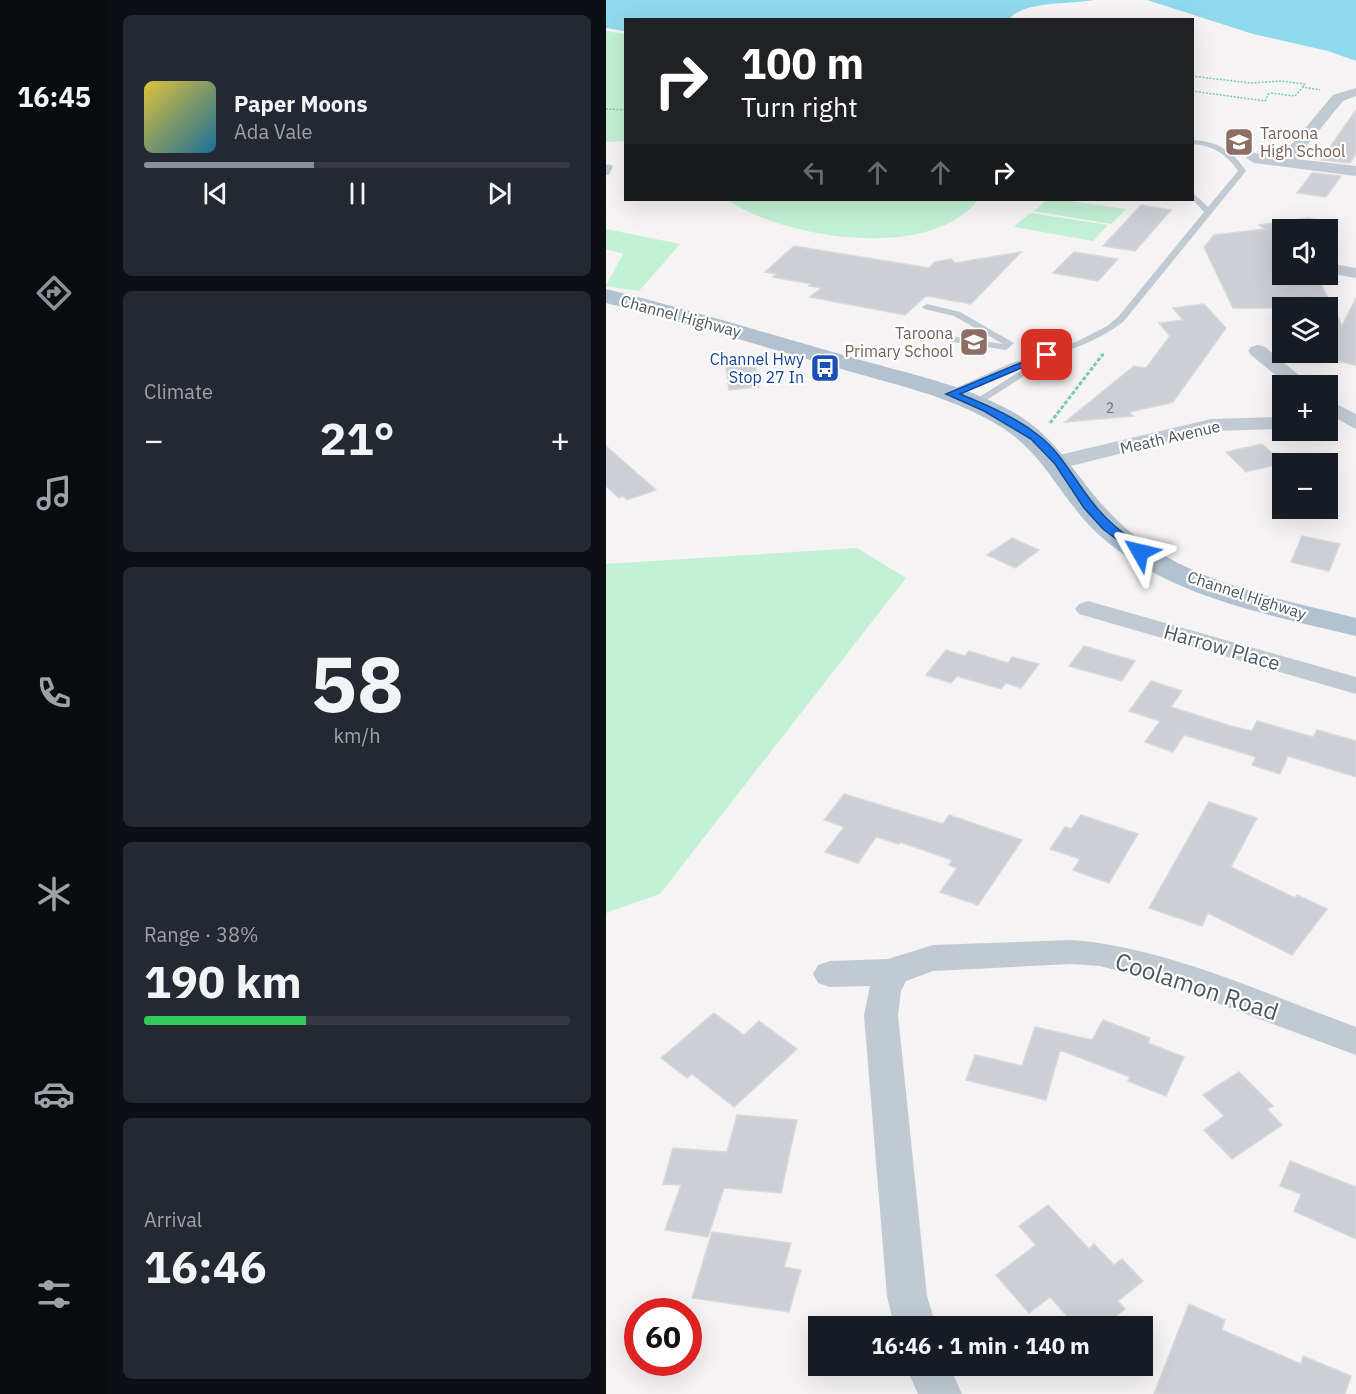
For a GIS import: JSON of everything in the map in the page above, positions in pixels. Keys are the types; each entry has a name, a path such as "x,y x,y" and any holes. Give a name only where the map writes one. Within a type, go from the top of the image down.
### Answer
{"main road":[{"name":"Channel Highway","path":"606,296 963,398 1007,419 1034,437 1059,462 1077,490 1107,526 1151,559 1210,585 1248,598 1356,627"}],"street":[{"path":"1286,161 1338,98 1356,92"},
{"path":"1254,158 1356,171"},
{"path":"1338,270 1356,273"},
{"path":"1258,351 1288,375"},
{"name":"Meath Avenue","path":"1059,462 1211,425 1272,423"},
{"name":"Harrow Place","path":"1088,609 1356,686"},
{"name":"Coolamon Road","path":"830,974 893,972 907,964 933,958 1071,952 1100,954 1160,969 1356,1041"},
{"path":"893,972 884,992 881,1015 907,1296 912,1316"},
{"path":"932,1376 941,1394"}],"lane":[{"path":"963,398 1101,336 1121,319 1242,171 1235,160 1215,146 1194,142"},
{"path":"1235,160 1254,158"},
{"path":"1194,196 1208,212"},
{"path":"910,333 1008,346 957,314 927,307"},
{"path":"963,398 1034,359 1061,352"}],"path":[{"path":"1194,76 1250,83 1281,81 1305,84 1295,96 1270,93 1265,100"},
{"path":"1303,87 1321,90"},
{"path":"1194,91 1265,100 1269,103"},
{"path":"606,109 624,110"}],"green space":[{"path":"606,31 624,34 624,141 606,142"},
{"path":"730,201 977,201 956,219 927,232 893,238 856,238 819,233 784,225 753,214"},
{"path":"1046,201 1071,201 1126,209 1111,224 1034,211"},
{"path":"1030,213 1108,225 1093,241 1014,227"},
{"path":"606,229 680,244 639,291 606,286 623,254 606,249"},
{"path":"857,548 906,578 660,894 606,913 606,564"}],"water":[{"path":"606,0 1093,0 1037,6 1017,13 1010,18 624,18 624,31 606,28"},
{"path":"1147,0 1356,0 1356,61 1328,51 1253,34"}],"building":[{"path":"1356,110 1356,154 1350,163 1321,160"},
{"path":"1312,173 1341,176 1326,197 1297,193"},
{"path":"1141,205 1171,210 1135,251 1103,246"},
{"path":"1272,223 1272,285 1322,285 1328,297 1272,297 1272,308 1233,308 1204,247 1214,235 1265,229 1259,225"},
{"path":"794,246 929,268 935,262 951,259 955,263 1021,252 971,304 926,296 905,315 810,297 821,288 773,277 777,274 765,272"},
{"path":"1074,252 1118,259 1098,281 1053,273"},
{"path":"1356,298 1356,365 1338,362 1338,317 1342,326"},
{"path":"1204,304 1226,328 1173,402 1130,412 1133,416 1065,422 1134,366 1146,368 1170,336 1159,323 1183,320 1173,308"},
{"path":"755,365 759,387 729,390 726,367"},
{"path":"1262,444 1272,453 1272,466 1246,472 1226,452"},
{"path":"606,446 656,490 627,500 623,496 619,498 606,486"},
{"path":"1302,536 1340,544 1329,571 1291,562"},
{"path":"1012,538 1039,550 1015,568 987,555"},
{"path":"1084,646 1135,661 1122,681 1069,666"},
{"path":"946,650 965,656 969,651 1008,663 1012,657 1039,664 1021,688 1006,683 1001,689 957,676 951,683 926,675"},
{"path":"1151,681 1182,691 1171,707 1231,726 1252,731 1257,721 1313,737 1317,730 1356,741 1356,777 1288,756 1280,774 1252,765 1256,757 1184,735 1173,752 1145,742 1160,721 1129,711"},
{"path":"844,794 943,824 949,815 1022,840 978,905 940,892 957,868 949,865 952,860 900,842 899,844 876,837 858,863 825,852 844,827 824,820"},
{"path":"1209,802 1257,818 1231,867 1295,898 1297,895 1327,909 1292,955 1208,913 1202,926 1149,908"},
{"path":"1081,815 1138,834 1109,883 1073,870 1080,859 1050,849 1065,827 1071,829"},
{"path":"714,1013 744,1035 759,1021 797,1049 734,1107 692,1074 687,1078 661,1058"},
{"path":"1103,1020 1150,1038 1148,1043 1184,1057 1166,1096 1128,1081 1130,1077 1060,1050 1046,1100 966,1080 975,1055 1022,1066 1035,1027 1092,1040"},
{"path":"1239,1072 1273,1106 1267,1109 1282,1125 1232,1159 1204,1130 1224,1116 1203,1095"},
{"path":"737,1115 797,1120 781,1193 724,1188 708,1237 665,1230 681,1185 663,1184 673,1148 727,1152"},
{"path":"1290,1161 1356,1187 1356,1239 1294,1211 1301,1194 1280,1186"},
{"path":"1048,1205 1089,1249 1094,1244 1114,1265 1122,1259 1143,1281 1118,1301 1125,1309 1116,1316 1067,1316 1050,1297 1029,1313 996,1275 1036,1245 1019,1226"},
{"path":"712,1232 791,1243 784,1267 801,1270 789,1312 692,1298"},
{"path":"1189,1304 1225,1320 1222,1330 1301,1364 1303,1356 1351,1376 1345,1394 1154,1394"}],"place":[{"name":"Taroona High School","path":"1239,142"},
{"name":"Taroona Primary School","path":"974,342"},
{"name":"Channel Hwy Stop 27 In","path":"825,368"}],"route":[{"path":"1047,355 951,394 1007,419 1045,446 1059,462 1089,506 1107,526 1140,552"}]}
